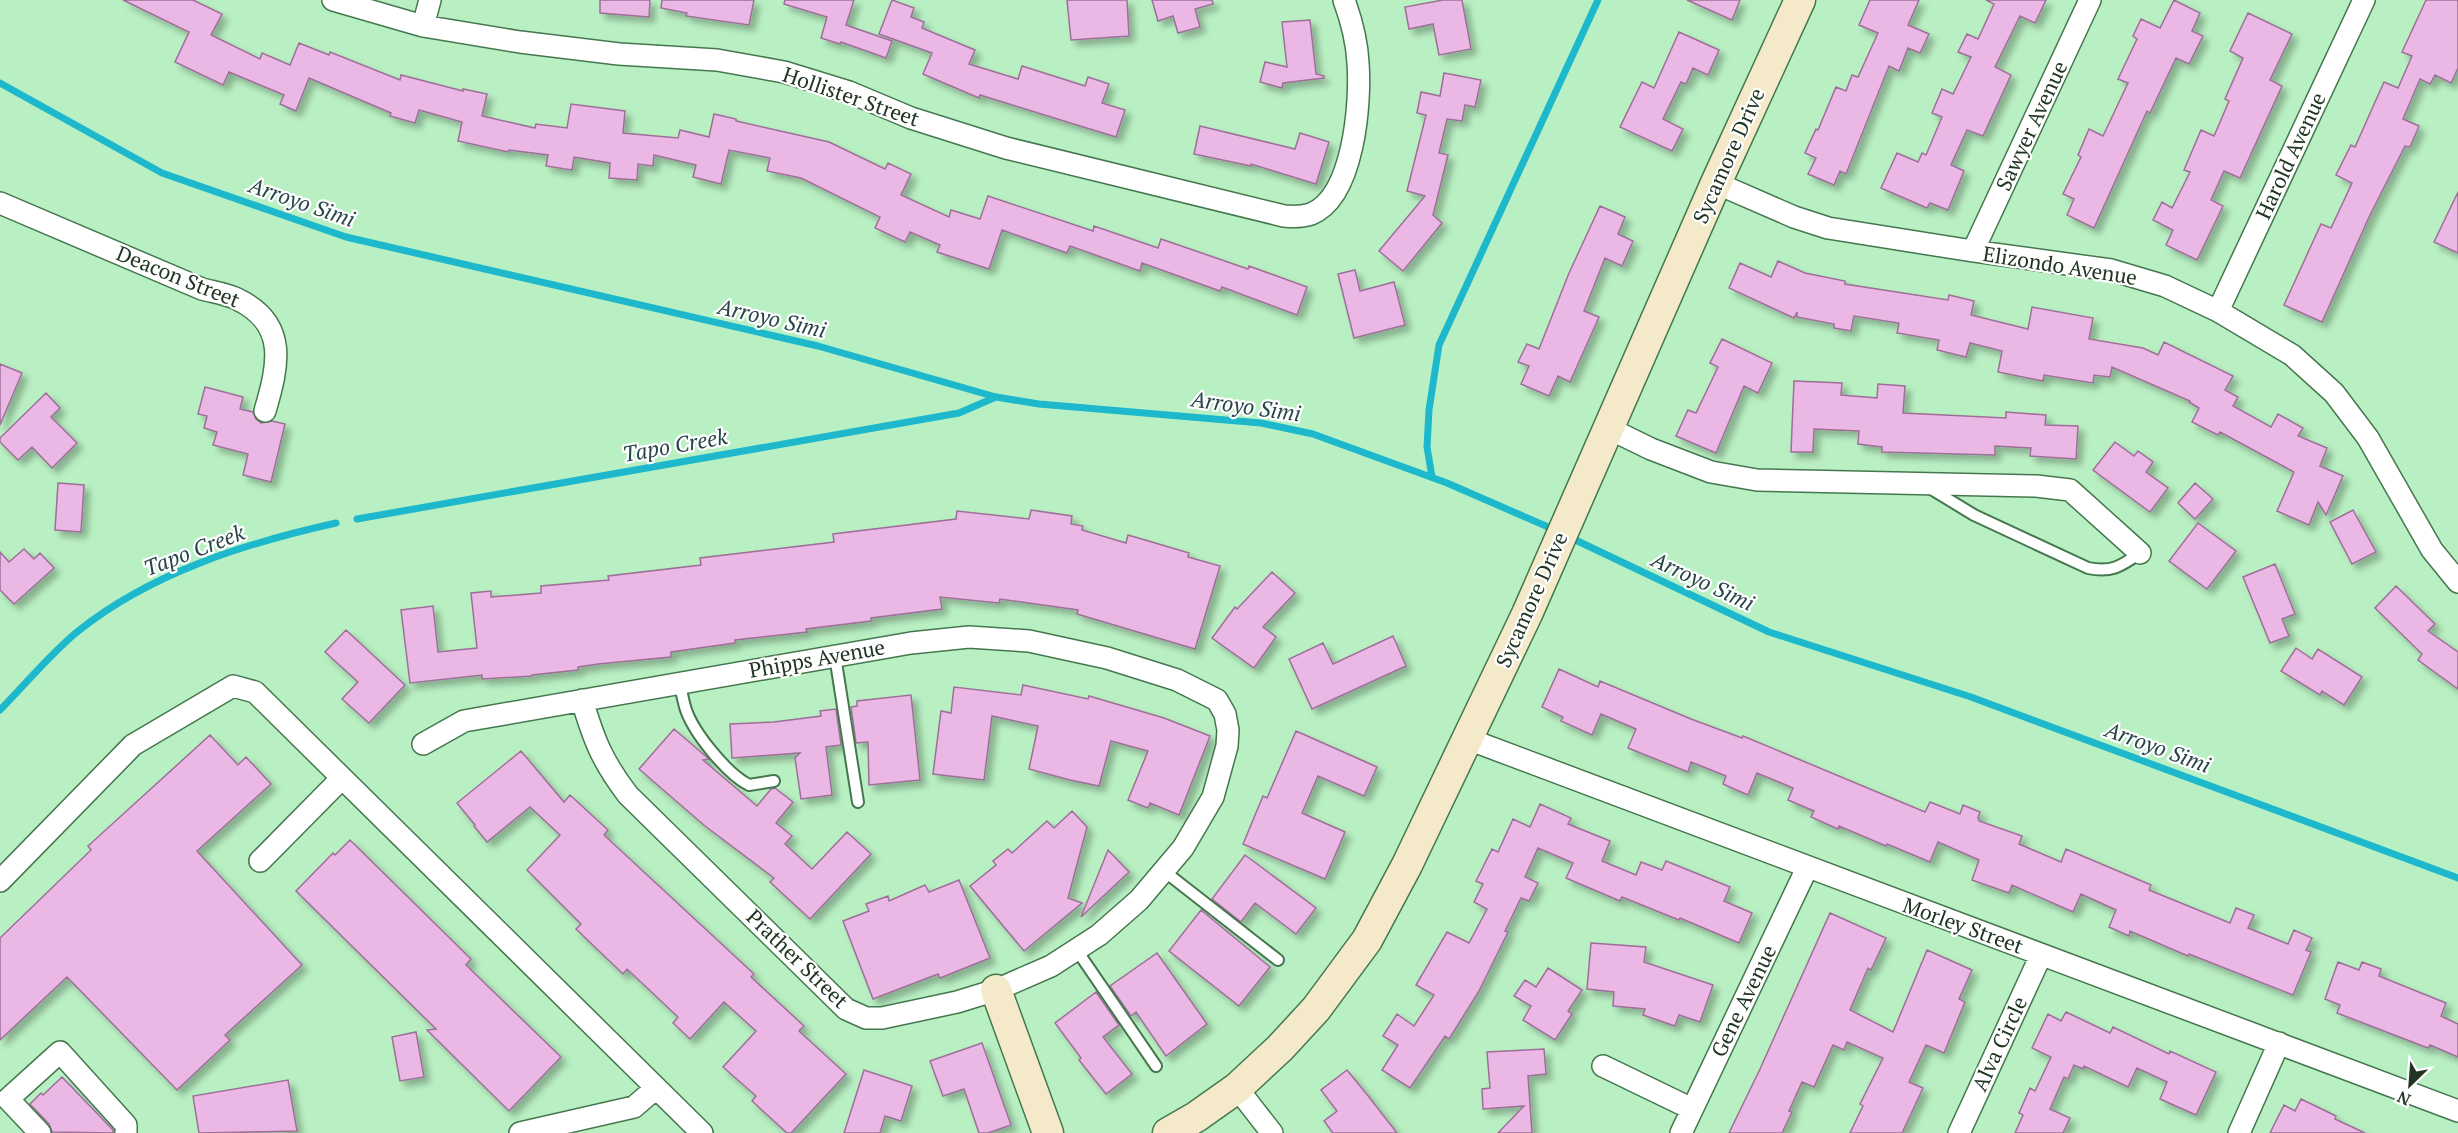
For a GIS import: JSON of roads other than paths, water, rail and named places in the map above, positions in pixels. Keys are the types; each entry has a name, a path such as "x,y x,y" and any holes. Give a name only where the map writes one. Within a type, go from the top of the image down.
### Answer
{"main road":[{"name":"Sycamore Drive","path":"1168,1133 1196,1117 1237,1088 1280,1048 1316,1009 1367,940 1407,865 1531,603 1716,183 1800,0"},
{"path":"996,990 1048,1133"}],"street":[{"name":"Hollister Street","path":"333,0 423,26 619,54 717,60 784,72 849,92 911,118 1006,148 1284,216 1299,217 1325,204 1341,181 1350,154 1359,108 1358,61 1344,0"},
{"path":"423,26 430,0"},
{"name":"Sawyer Avenue","path":"1973,252 2090,0"},
{"name":"Harold Avenue","path":"2218,311 2364,0"},
{"name":"Elizondo Avenue","path":"1716,183 1794,217 1828,228 1973,252 2111,270 2165,286 2218,311 2292,355 2334,393 2368,438 2432,550 2458,582"},
{"name":"Deacon Street","path":"0,203 191,285 235,298 250,306 266,321 276,341 274,377 265,411"},
{"path":"1608,428 1651,449 1711,472 1757,480 2036,486 2070,490 2140,553"},
{"name":"Phipps Avenue","path":"423,744 464,721 911,642 969,637 1029,641 1107,658 1149,670 1212,696"},
{"path":"0,881 133,745 233,686 255,692 702,1133"},
{"name":"Prather Street","path":"582,700 597,748 611,773 628,795 846,1009 866,1018 882,1018 957,1002 996,990 1051,966 1099,935 1139,900 1183,848 1213,797 1227,746 1228,730 1225,714 1212,696"},
{"name":"Morley Street","path":"1468,739 2458,1111"},
{"path":"260,861 342,778"},
{"name":"Gene Avenue","path":"1681,1133 1807,868"},
{"name":"Alva Circle","path":"1959,1133 2041,955"},
{"path":"2239,1133 2279,1043"},
{"path":"40,1133 4,1095 60,1052 126,1125 126,1133"},
{"path":"1603,1066 1692,1109"},
{"path":"520,1133 634,1107 656,1088"},
{"path":"1237,1088 1272,1133"}],"lane":[{"path":"1921,483 1974,515 2088,568 2103,571 2119,567 2140,553"},
{"path":"835,656 858,802"},
{"path":"679,683 687,711 696,730 731,772 749,785 774,782"},
{"path":"1164,870 1278,960"},
{"path":"1076,949 1156,1066"}],"waterway":[{"path":"1432,477 1427,447 1429,410 1439,345 1598,0"},
{"name":"Arroyo Simi","path":"0,83 162,173 346,237 818,346 996,397 1039,404 1261,423 1313,434 1447,483 1555,530"},
{"name":"Tapo Creek","path":"357,519 959,413 996,397"},
{"name":"Tapo Creek","path":"0,710 77,632 105,611 136,593 167,577 234,551 336,523"},
{"name":"Arroyo Simi","path":"1567,536 1769,632 1971,697 2458,878"}]}
